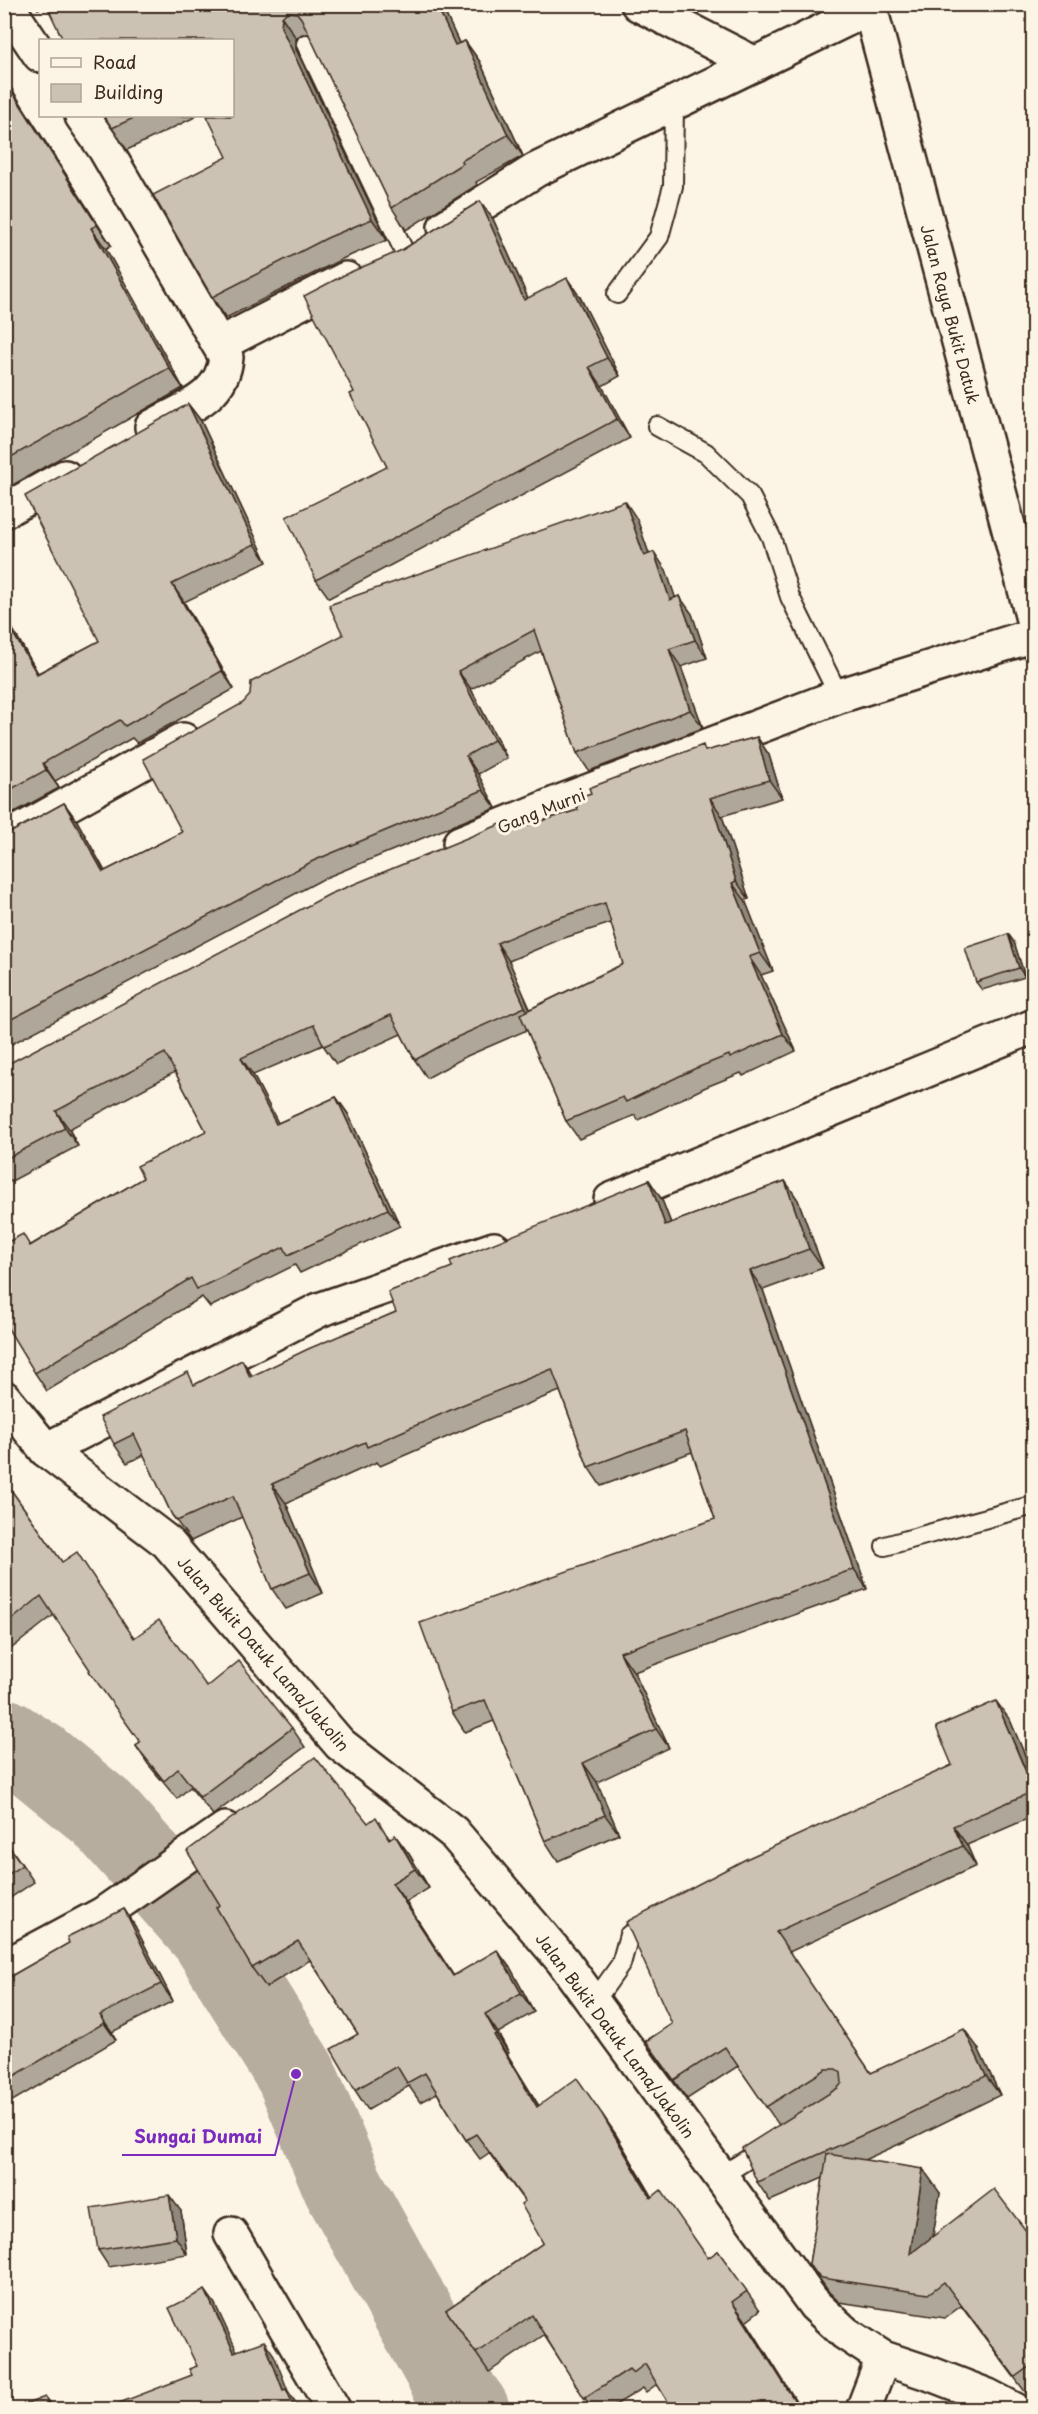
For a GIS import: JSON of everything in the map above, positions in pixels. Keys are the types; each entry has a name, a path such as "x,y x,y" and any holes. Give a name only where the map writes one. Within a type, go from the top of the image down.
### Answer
{"street":[{"path":"6,4 39,54"},
{"path":"638,4 755,64"},
{"path":"220,344 351,276 405,253 536,170 870,6"},
{"name":"Jalan Raya Bukit Datuk","path":"870,6 1034,623"},
{"path":"83,117 105,149 226,357 222,379 210,394 124,443"},
{"path":"4,512 94,460"},
{"name":"Gang Murni","path":"431,855 560,802 839,696 1034,634"},
{"path":"4,840 211,724"},
{"path":"582,1212 1034,1026"},
{"path":"46,1450 319,1310 482,1254 527,1235"},
{"name":"Jalan Bukit Datuk Lama/Jakolin","path":"4,1398 46,1450 167,1542 340,1744 453,1832 563,1961 815,2305 845,2333 883,2358 931,2374 1015,2409"},
{"path":"313,1765 340,1744"},
{"path":"4,1967 103,1914 193,1853 248,1812"},
{"path":"231,2234 334,2409"},
{"path":"863,2409 883,2358"}],"lane":[{"path":"306,44 405,253"},
{"path":"617,294 659,237 673,186 674,102"},
{"path":"657,426 706,453 750,496 771,537 790,597 839,696"},
{"path":"885,1546 1034,1504"},
{"path":"594,2002 621,1964 629,1935 663,1916"},
{"path":"721,2176 778,2140"}],"building":[{"path":"46,4 436,4 455,45 465,41 508,135 461,161 463,163 392,208 301,18 297,13 287,12 282,17 281,27 372,219 327,238 212,297 153,195 227,157 207,117 234,117 234,39 63,39"},
{"path":"4,79 97,225 91,228 169,368 4,461"},
{"path":"105,117 136,117 112,128"},
{"path":"480,201 524,300 567,278 607,358 589,367 617,419 316,580 286,517 387,467 350,394 354,392 304,296 346,274 402,250"},
{"path":"188,404 255,544 172,584 222,671 125,726 120,720 43,763 46,770 4,793 4,618 37,674 99,641 25,496"},
{"path":"625,501 644,556 654,552 670,600 679,596 695,640 669,649 690,710 577,753 534,630 458,671 494,740 466,756 483,790 313,861 4,1023 4,836 64,803 103,872 182,832 143,759 243,703 250,695 251,682 343,635 329,605"},
{"path":"757,737 769,780 710,798 736,881 732,883 760,953 749,957 783,1034 730,1058 729,1055 694,1069 626,1102 623,1097 566,1121 520,1014 623,964 605,903 548,921 497,943 525,1007 455,1038 415,1060 391,1015 324,1046 314,1025 241,1058 276,1124 336,1097 388,1209 288,1255 284,1247 197,1289 191,1278 35,1373 4,1322 4,1244 23,1234 30,1246 143,1178 137,1166 206,1131 165,1053 56,1111 65,1128 4,1160 4,1066 330,894 501,824 505,832 578,810 574,799 591,793 589,788 703,745 705,751"},
{"path":"1008,934 1019,968 976,982 965,948"},
{"path":"649,1180 665,1225 785,1181 809,1249 750,1271 854,1569 620,1652 656,1729 583,1763 605,1815 545,1841 485,1700 452,1712 420,1623 715,1519 685,1431 588,1467 552,1369 367,1447 365,1442 272,1484 310,1573 272,1589 233,1496 177,1521 172,1515 134,1434 114,1444 100,1417 188,1372 194,1385 242,1360 250,1377 308,1349 396,1312 388,1292 452,1267 450,1261"},
{"path":"4,1480 62,1562 77,1552 134,1638 159,1620 207,1687 239,1661 292,1728 200,1797 178,1769 164,1781 136,1746 140,1742 89,1671 41,1596 4,1626"},
{"path":"996,1701 1034,1791 953,1826 963,1846 776,1932 871,2073 964,2029 986,2076 892,2122 757,2182 742,2148 838,2088 842,2083 841,2073 836,2069 826,2069 766,2107 725,2047 674,2080 646,2041 672,2024 626,1922 746,1859 952,1765 936,1727"},
{"path":"315,1757 368,1823 376,1817 389,1839 395,1835 415,1869 392,1883 453,1976 497,1950 521,1993 485,2014 496,2034 494,2035 537,2107 577,2078 602,2114 651,2198 661,2190 708,2258 718,2251 747,2291 732,2302 800,2409 672,2409 645,2364 633,2373 629,2369 584,2398 532,2315 476,2353 446,2310 543,2243 521,2204 525,2201 476,2134 466,2140 425,2073 407,2083 397,2066 355,2090 331,2049 358,2034 298,1941 252,1968 216,1907 220,1905 187,1851"},
{"path":"4,1839 22,1865 4,1877"},
{"path":"124,1909 161,1984 100,2015 104,2023 4,2082 4,1980 69,1943 67,1937"},
{"path":"827,2154 923,2169 910,2254 994,2189 1030,2236 1034,2234 1034,2363 1015,2377 944,2282 928,2294 822,2278 812,2269 809,2264"},
{"path":"169,2195 176,2238 98,2250 91,2208"},
{"path":"205,2290 234,2352 264,2341 283,2390 286,2389 295,2409 113,2409 111,2406 192,2375 189,2369 197,2366 169,2308"},
{"path":"45,2397 50,2409 14,2409"},
{"path":"922,2403 933,2409 918,2409"}],"waterway":[{"path":"4,1739 37,1760 102,1813 210,1935 296,2074 343,2186 460,2398 469,2410"}],"place":[{"name":"Sungai Dumai","path":"296,2074"}]}
